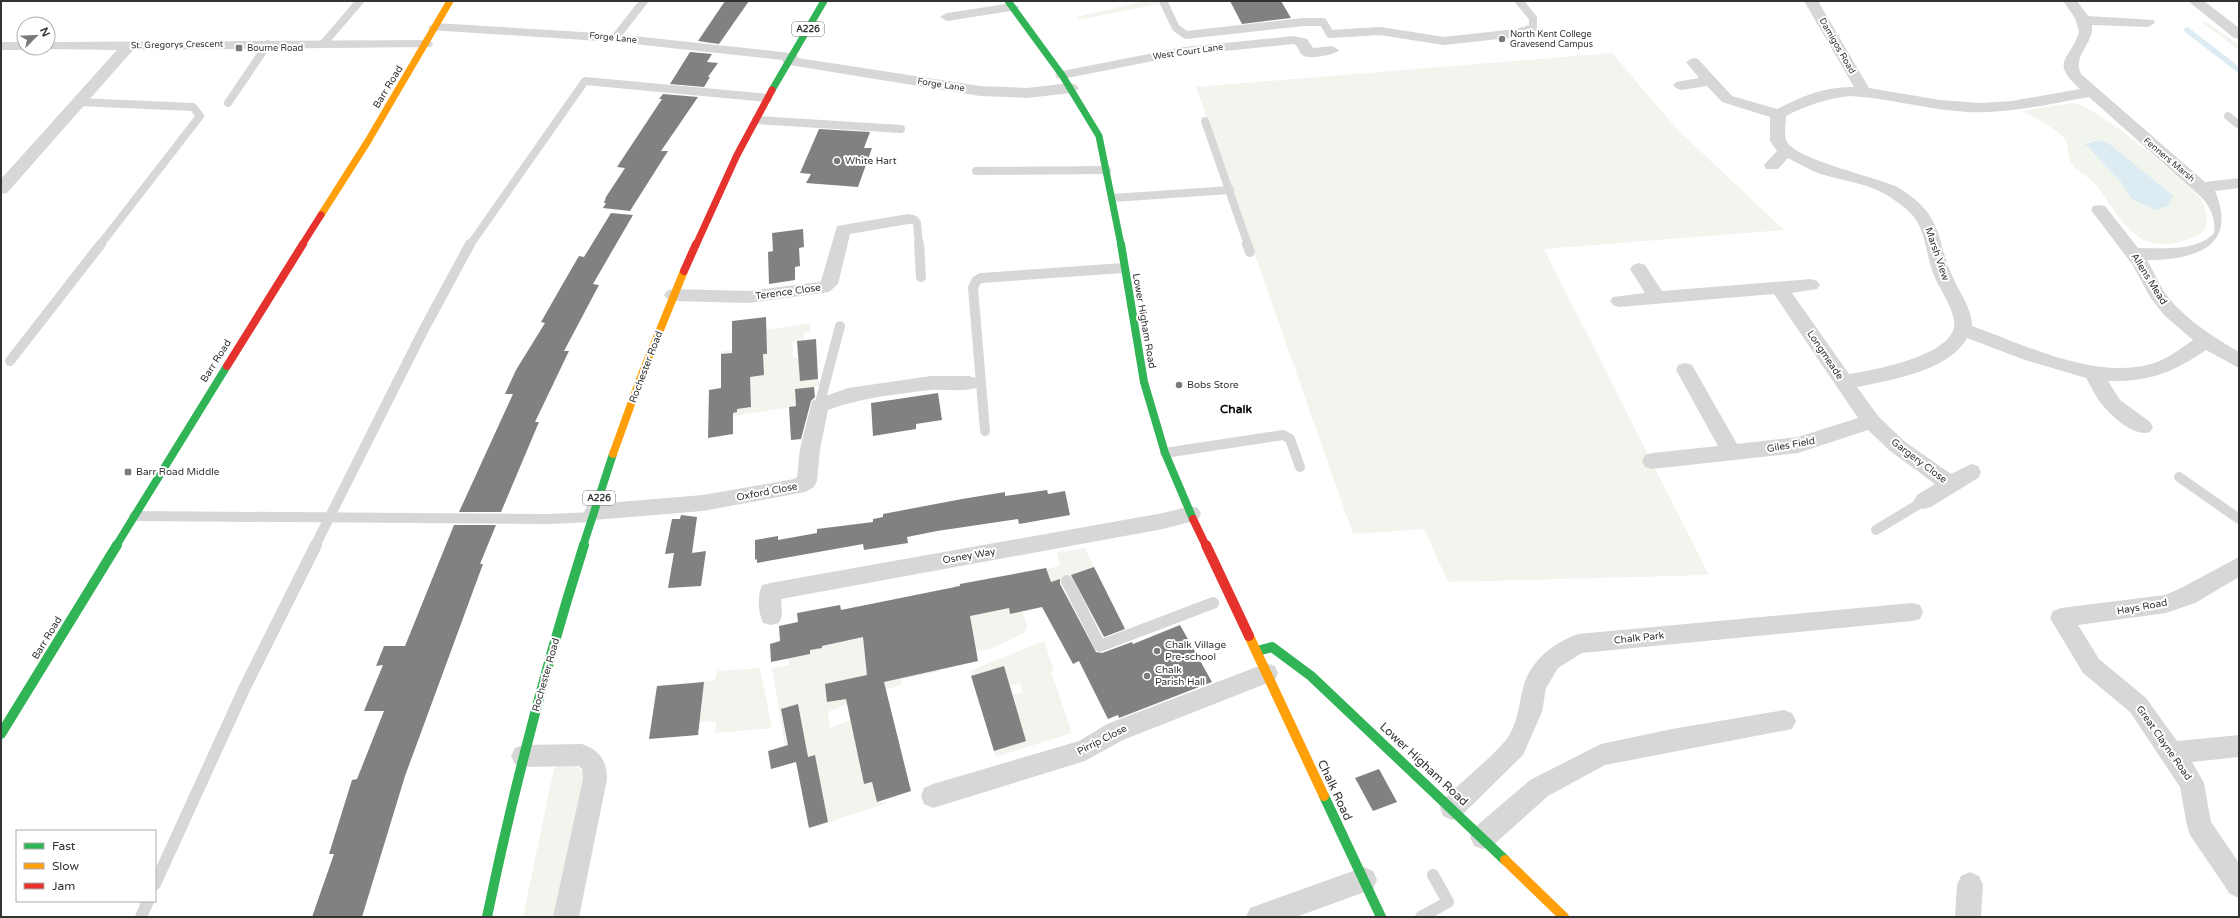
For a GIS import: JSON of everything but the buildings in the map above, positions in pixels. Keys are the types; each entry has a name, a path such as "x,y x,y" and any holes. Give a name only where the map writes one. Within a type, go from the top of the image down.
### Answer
{"street":[{"name":"Barr Road","path":"1,734 426,44 450,1"},
{"name":"Rochester Road","path":"487,917 523,756 593,514 625,421 673,295 737,156 768,98 824,1"},
{"name":"Damigos Road","path":"1811,1 1863,90"},
{"path":"2070,1 2083,20 2148,23"},
{"path":"2195,1 2239,35"},
{"path":"947,17 1010,4"},
{"name":"Lower Higham Road","path":"1010,4 1062,75 1099,136 1113,198 1144,382 1165,453 1191,514 1267,673"},
{"name":"Fenners Marsh","path":"2083,20 2086,26 2085,34 2072,55 2069,66 2074,76 2090,92 2202,188 2218,207 2231,228 2220,238 2198,249 2163,254 2134,254"},
{"name":"Forge Lane","path":"435,27 615,38 790,59 980,91 1027,93 1070,88"},
{"name":"West Court Lane","path":"1062,75 1184,51 1294,40 1302,42 1310,58 1332,50"},
{"name":"St. Gregorys Crescent","path":"56,46 426,44"},
{"path":"1,46 16,46"},
{"path":"2,187 129,46"},
{"path":"1693,62 1708,81 1727,99 1778,114 1811,97 1830,92 1863,90 1966,107 2013,104 2090,92"},
{"path":"1681,85 1708,81"},
{"path":"1772,165 1786,151 1778,141 1778,114"},
{"name":"Marsh View","path":"1786,151 1823,169 1863,180 1894,192 1912,206 1926,221 1942,273 1962,316 1963,330"},
{"path":"2202,188 2239,183"},
{"name":"Allens Mead","path":"2100,210 2134,254 2164,304 2183,323 2206,341 2239,361"},
{"name":"Terence Close","path":"673,295 749,297 823,288 829,284 843,230 908,220"},
{"path":"1639,269 1657,298"},
{"path":"1619,301 1780,289 1811,284"},
{"name":"Longmeade","path":"1780,289 1871,421"},
{"path":"1844,382 1888,375 1914,367 1956,342 1963,330 2067,367 2093,373 2126,375 2151,372 2174,362 2206,341"},
{"path":"1685,370 1732,453"},
{"path":"2093,373 2113,405 2143,426"},
{"path":"819,406 848,395 931,383 969,383"},
{"name":"Oxford Close","path":"593,514 710,502 804,484 807,481 810,449 819,406"},
{"name":"Giles Field","path":"1652,460 1732,453 1807,443 1871,421"},
{"name":"Gargery Close","path":"1871,421 1897,446 1950,484"},
{"name":"Gargery Close","path":"1924,500 1971,472"},
{"name":"Osney Way","path":"771,616 770,592 1164,521 1191,514"},
{"name":"Hays Road","path":"2061,618 2166,604 2187,596 2239,566"},
{"name":"Chalk Park","path":"1452,808 1515,747 1530,712 1535,686 1550,661 1578,644 1912,612"},
{"name":"Great Clayne Road","path":"2061,618 2091,666 2138,705 2172,753 2192,783 2199,826 2239,885"},
{"name":"Lower Higham Road","path":"1257,651 1272,647 1311,676 1483,837 1564,917"},
{"name":"Pirrip Close","path":"934,796 1085,750 1115,732 1267,673"},
{"name":"Chalk Road","path":"1267,673 1381,917"},
{"path":"1483,837 1539,788 1601,755 1672,740 1784,720"},
{"path":"2172,753 2239,746"},
{"path":"523,756 582,755 589,758 594,766 594,779 566,917"},
{"path":"1259,917 1364,880"},
{"path":"1968,917 1970,885"}],"lane":[{"path":"323,44 360,1"},
{"path":"615,38 644,1"},
{"path":"1163,1 1176,28 1186,34 1303,22 1323,22 1330,34 1380,31 1444,41 1516,33 1533,28 1533,18 1519,1"},
{"path":"228,104 268,44"},
{"path":"156,882 245,687 332,516 423,331 470,244 585,81 768,98"},
{"path":"10,361 200,116 193,107 78,102"},
{"path":"2228,116 2239,125"},
{"path":"756,120 902,129"},
{"path":"1205,121 1230,190 1250,252"},
{"path":"976,171 1107,170"},
{"path":"1113,198 1230,190"},
{"path":"908,220 914,220 917,223 921,277"},
{"path":"985,431 973,288 976,281 981,278 1124,268"},
{"path":"819,406 840,326"},
{"path":"1165,453 1283,435 1290,439 1300,467"},
{"path":"2179,477 2239,519"},
{"path":"1876,530 1924,500"},
{"path":"134,516 332,516 550,519 593,514"},
{"path":"1067,581 1100,646 1213,603"},
{"path":"1421,917 1448,902 1433,875"},
{"path":"141,917 148,902"}],"shaded area":[{"path":"1144,1 1157,1 1159,4 1079,20 1077,17"},
{"path":"2202,22 2208,23 2239,45 2239,50"},
{"path":"1612,53 1677,129 1784,230 1544,249 1709,575 1448,582 1424,529 1353,534 1196,87"},
{"path":"2073,103 2100,116 2158,159 2199,197 2205,207 2207,224 2205,229 2197,236 2178,242 2161,244 2148,242 2136,235 2126,226 2097,186 2077,170 2072,164 2069,157 2067,143 2064,138 2050,127 2023,111","holes":["2101,140 2172,196 2150,208 2133,198 2122,183 2086,146 2086,143"]},
{"path":"2098,140 2108,143 2170,193 2173,196 2168,206 2154,210 2132,199 2120,181 2085,144"},
{"path":"811,323 810,332 804,333 804,340 792,342 793,357 798,357 800,372 818,370 820,386 795,390 796,404 810,402 810,404 709,420 709,416 736,412 737,409 721,381 764,375 764,362 756,363 755,349 721,354 721,352 732,350 758,331"},
{"path":"1085,548 1094,567 1050,584 1046,569 1060,566 1057,552"},
{"path":"960,584 965,614 1009,608 1010,613 1022,609 1027,627 1024,633 991,649 938,658 940,671 901,679 902,684 885,690 867,675 853,678 855,701 828,712 830,728 889,704 891,711 852,723 857,753 864,750 869,770 861,773 864,784 872,782 877,802 888,803 828,822 815,755 796,760 793,744 785,746 772,668 789,665 788,658 810,654 810,650 844,641 841,610 901,599 905,596 910,633 954,587 954,585"},
{"path":"1044,641 1054,670 1051,672 1072,733 995,757 994,751 1026,741 1012,695 1023,692 1020,683 1010,686 1004,666 971,676 970,671"},
{"path":"760,668 772,728 715,733 716,721 690,723 691,718 700,717 702,702 681,704 683,684 715,680 717,671"},
{"path":"565,763 576,765 584,774 556,917 523,917 554,768"}],"waterway":[{"path":"2187,30 2239,70"}],"traffic: fast":[{"path":"772,90 824,1"},
{"path":"1008,1 1062,75 1099,136 1113,198 1144,382 1165,453 1193,519"},
{"path":"1,734 227,366"},
{"path":"487,917 514,793 539,694 613,454"},
{"path":"1257,651 1272,647 1311,676 1505,860"},
{"path":"1324,796 1381,917"}],"traffic: slow":[{"path":"321,215 368,141 450,1"},
{"path":"613,454 642,374 684,271"},
{"path":"1249,636 1324,796"},
{"path":"1505,860 1564,917"}],"traffic: jam":[{"path":"684,271 737,155 772,90"},
{"path":"227,366 321,215"},
{"path":"1193,519 1249,636"}],"place":[{"name":"North Kent College Gravesend Campus","path":"1502,39"},
{"name":"Bourne Road","path":"239,48"},
{"name":"White Hart","path":"837,161"},
{"name":"Bobs Store","path":"1179,385"},
{"name":"Barr Road Middle","path":"128,472"},
{"name":"Chalk Village Pre-school","path":"1157,651"},
{"name":"Chalk Parish Hall","path":"1147,676"}],"district":[{"name":"Chalk","path":"1236,409"}]}
